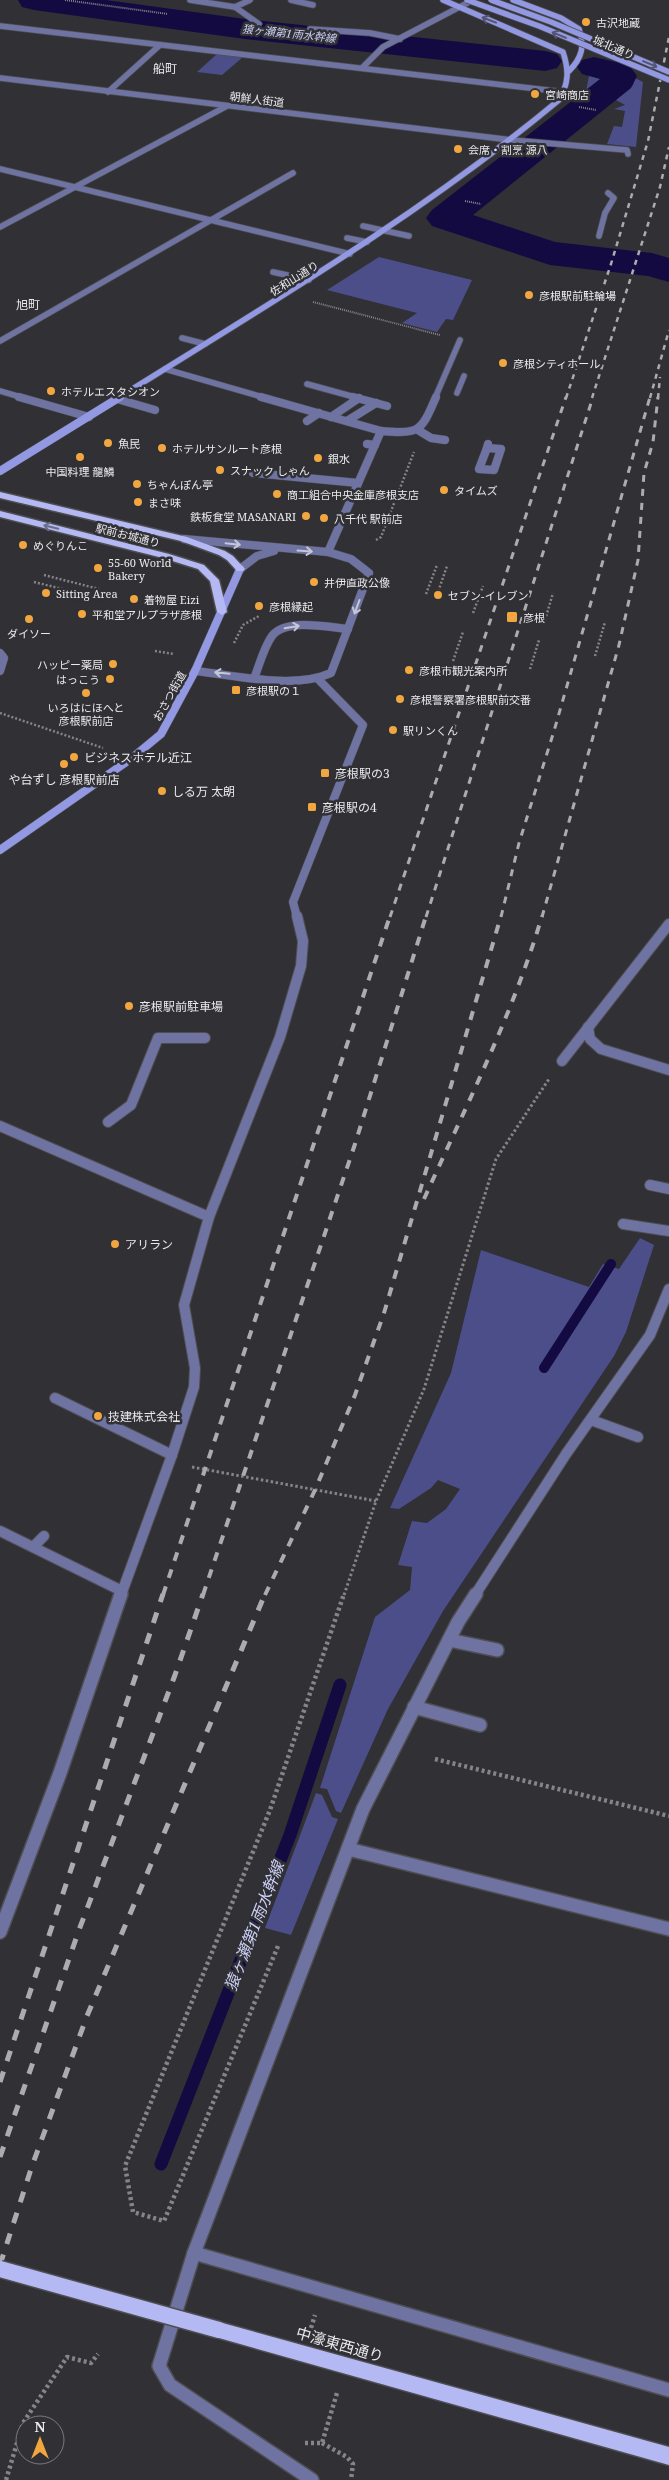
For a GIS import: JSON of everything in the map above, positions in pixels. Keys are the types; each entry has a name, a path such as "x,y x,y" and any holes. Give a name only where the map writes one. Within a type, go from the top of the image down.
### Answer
{"main road":[{"name":"駅前お城通り","path":"0,495 184,539 222,553 230,558 240,569"},
{"name":"駅前お城通り","path":"0,514 166,556 201,567 214,580 222,612"},
{"name":"中濠東西通り","path":"0,2269 669,2456"}],"street":[{"path":"190,0 235,7 259,24"},
{"path":"235,7 250,0"},
{"path":"291,0 313,5"},
{"path":"443,0 558,48 566,56 569,71"},
{"name":"城北通り","path":"467,0 539,26 669,80"},
{"path":"362,68 382,47 473,0"},
{"name":"城北通り","path":"491,0 551,22 669,72"},
{"path":"513,0 570,22 579,30 584,47 578,63 569,71"},
{"path":"435,20 442,21"},
{"path":"0,26 564,92"},
{"path":"310,30 370,33 398,40"},
{"path":"108,92 156,44"},
{"name":"佐和山通り","path":"0,472 350,254 511,140 560,100 569,71"},
{"name":"朝鮮人街道","path":"0,78 15,82 65,85 108,92 178,98 227,106 511,140 627,150 628,154"},
{"path":"0,227 227,106"},
{"path":"0,169 350,254"},
{"path":"0,341 293,173"},
{"path":"599,236 605,213 614,198 608,193"},
{"path":"363,226 409,236"},
{"path":"347,238 367,242"},
{"path":"273,272 309,280"},
{"path":"182,338 205,344"},
{"path":"165,369 380,431 407,432 418,430 424,424 460,340"},
{"path":"457,393 464,376"},
{"path":"307,384 387,406"},
{"path":"0,390 89,417"},
{"path":"331,417 359,398"},
{"path":"117,399 155,410"},
{"path":"275,408 284,403"},
{"path":"346,421 376,403"},
{"path":"307,421 319,413"},
{"path":"418,430 431,438 445,440"},
{"path":"328,552 358,483 371,444 380,431"},
{"path":"253,473 358,483"},
{"path":"184,539 282,550 328,552 350,557 360,562 369,573 331,673 318,679 295,680 195,671"},
{"path":"240,569 257,556 282,550"},
{"name":"おさつ街道","path":"0,850 132,758 161,734 195,671 233,589 240,569"},
{"path":"255,676 272,635 280,629 302,625 348,629"},
{"path":"0,653 4,658 0,671"},
{"path":"0,1932 60,1773 194,1387 195,1368 184,1305 209,1217 280,1038 301,966 303,941 293,902 363,725 318,679"},
{"path":"562,1061 669,924"},
{"path":"588,1027 590,1039 601,1049 628,1052 669,1070"},
{"path":"108,1122 131,1105 158,1038 205,1038"},
{"path":"0,1126 209,1217"},
{"path":"650,1185 669,1189"},
{"path":"623,1224 669,1231"},
{"path":"312,2480 170,2385 160,2366 194,2253 363,1809 458,1622 591,1420 664,1318 669,1289"},
{"path":"54,1398 170,1460"},
{"path":"591,1420 638,1437"},
{"path":"0,1531 122,1591"},
{"path":"32,1547 44,1536"},
{"path":"449,1640 497,1650"},
{"path":"414,1707 480,1725"},
{"path":"348,1848 669,1929"},
{"path":"194,2253 669,2390"}],"path":[{"path":"64,0 168,14"},
{"path":"573,106 595,110"},
{"path":"464,200 482,204"},
{"path":"312,302 460,340"},
{"path":"376,540 381,537 414,452 431,438"},
{"path":"426,594 437,565"},
{"path":"437,595 447,566"},
{"path":"44,575 99,589"},
{"path":"34,582 91,596"},
{"path":"473,613 482,586"},
{"path":"545,620 553,593"},
{"path":"595,656 605,622"},
{"path":"452,660 463,632"},
{"path":"530,669 539,640"},
{"path":"155,651 174,654"},
{"path":"0,713 103,748"},
{"path":"278,1946 164,2221 133,2212 125,2166 270,1810 376,1501 424,1389 496,1159 562,1061"},
{"path":"170,1460 206,1469 376,1501"},
{"path":"435,1759 669,1816"},
{"path":"302,2325 311,2328 317,2309 313,2309"},
{"path":"6,2480 23,2423 67,2357 91,2363 98,2354"},
{"path":"322,2443 337,2393"},
{"path":"302,2443 322,2443 347,2457 353,2464 351,2480"}],"shaded area":[{"path":"217,54 243,57 222,75 197,72"},
{"path":"590,71 610,78 581,102 585,96"},
{"path":"635,78 643,82 636,147 607,144 614,126 622,127 625,111 614,109 625,105 616,100 609,102 633,85"},
{"path":"379,257 472,280 453,320 446,319 437,332 402,323 417,313 327,290"},
{"path":"640,1238 654,1245 626,1332 614,1356 443,1611 388,1709 341,1813 336,1811 327,1789 320,1788 375,1617 410,1590 412,1567 398,1565 412,1521 427,1523 446,1509 460,1489 438,1480 431,1488 399,1509 390,1508 451,1373 481,1250 589,1287 603,1264 619,1269"},
{"path":"316,1793 322,1795 332,1817 338,1819 291,1935 265,1928"}],"waterway":[{"name":"猿ヶ瀬第1雨水幹線","path":"34,0 245,29 545,61"},
{"name":"猿ヶ瀬第1雨水幹線","path":"594,67 617,72 620,76 619,81 445,218 550,253 652,265 669,270"},
{"name":"猿ヶ瀬第1雨水幹線","path":"544,1368 611,1264"},
{"name":"猿ヶ瀬第1雨水幹線","path":"161,2164 290,1835 340,1685"}],"railway":[{"path":"566,398 611,264 648,141 669,37"},
{"path":"592,398 660,187 669,147"},
{"path":"650,398 669,330"},
{"path":"658,398 660,377"},
{"path":"390,917 566,397"},
{"path":"426,917 593,397"},
{"path":"501,917 519,843 554,731 650,397"},
{"path":"542,917 619,645 638,560 644,473 653,442 658,397"},
{"path":"163,1595 390,916"},
{"path":"203,1595 355,1144 426,916"},
{"path":"265,1595 315,1490 355,1395 384,1313 501,916"},
{"path":"424,1199 503,1024 542,916"},
{"path":"0,2082 163,1594"},
{"path":"0,2157 79,1930 175,1675 203,1594"},
{"path":"0,2265 32,2166 87,2016 265,1594"}],"place":[{"name":"古沢地蔵","path":"586,22"},
{"name":"宮崎商店","path":"535,94"},
{"name":"会席・割烹 源八","path":"458,149"},
{"name":"彦根駅前駐輪場","path":"529,295"},
{"name":"彦根シティホール","path":"503,363"},
{"name":"ホテルエスタシオン","path":"51,391"},
{"name":"魚民","path":"108,443"},
{"name":"ホテルサンルート彦根","path":"162,448"},
{"name":"中国料理 龍鱗","path":"80,457"},
{"name":"銀水","path":"318,458"},
{"name":"スナック しゃん","path":"220,470"},
{"name":"ちゃんぽん亭","path":"137,484"},
{"name":"タイムズ","path":"444,490"},
{"name":"商工組合中央金庫彦根支店","path":"277,494"},
{"name":"まさ味","path":"138,502"},
{"name":"鉄板食堂 MASANARI","path":"306,516"},
{"name":"八千代 駅前店","path":"324,518"},
{"name":"めぐりんこ","path":"23,545"},
{"name":"55-60 World Bakery","path":"98,568"},
{"name":"井伊直政公像","path":"314,582"},
{"name":"Sitting Area","path":"46,593"},
{"name":"セブン-イレブン","path":"438,595"},
{"name":"着物屋 Eizi","path":"134,599"},
{"name":"彦根縁起","path":"259,606"},
{"name":"平和堂アルプラザ彦根","path":"82,614"},
{"name":"彦根","path":"512,617"},
{"name":"ダイソー","path":"29,619"},
{"name":"ハッピー薬局","path":"113,664"},
{"name":"彦根市観光案内所","path":"409,670"},
{"name":"はっこう","path":"110,679"},
{"name":"彦根駅の１","path":"236,690"},
{"name":"いろはにほへと 彦根駅前店","path":"86,693"},
{"name":"彦根警察署彦根駅前交番","path":"400,699"},
{"name":"駅リンくん","path":"393,730"},
{"name":"ビジネスホテル近江","path":"74,757"},
{"name":"や台ずし 彦根駅前店","path":"64,764"},
{"name":"彦根駅の3","path":"325,773"},
{"name":"しる万 太朗","path":"162,791"},
{"name":"彦根駅の4","path":"312,807"},
{"name":"彦根駅前駐車場","path":"129,1006"},
{"name":"アリラン","path":"115,1244"},
{"name":"技建株式会社","path":"98,1416"}],"district":[{"name":"船町","path":"165,68"},
{"name":"旭町","path":"28,304"}]}
